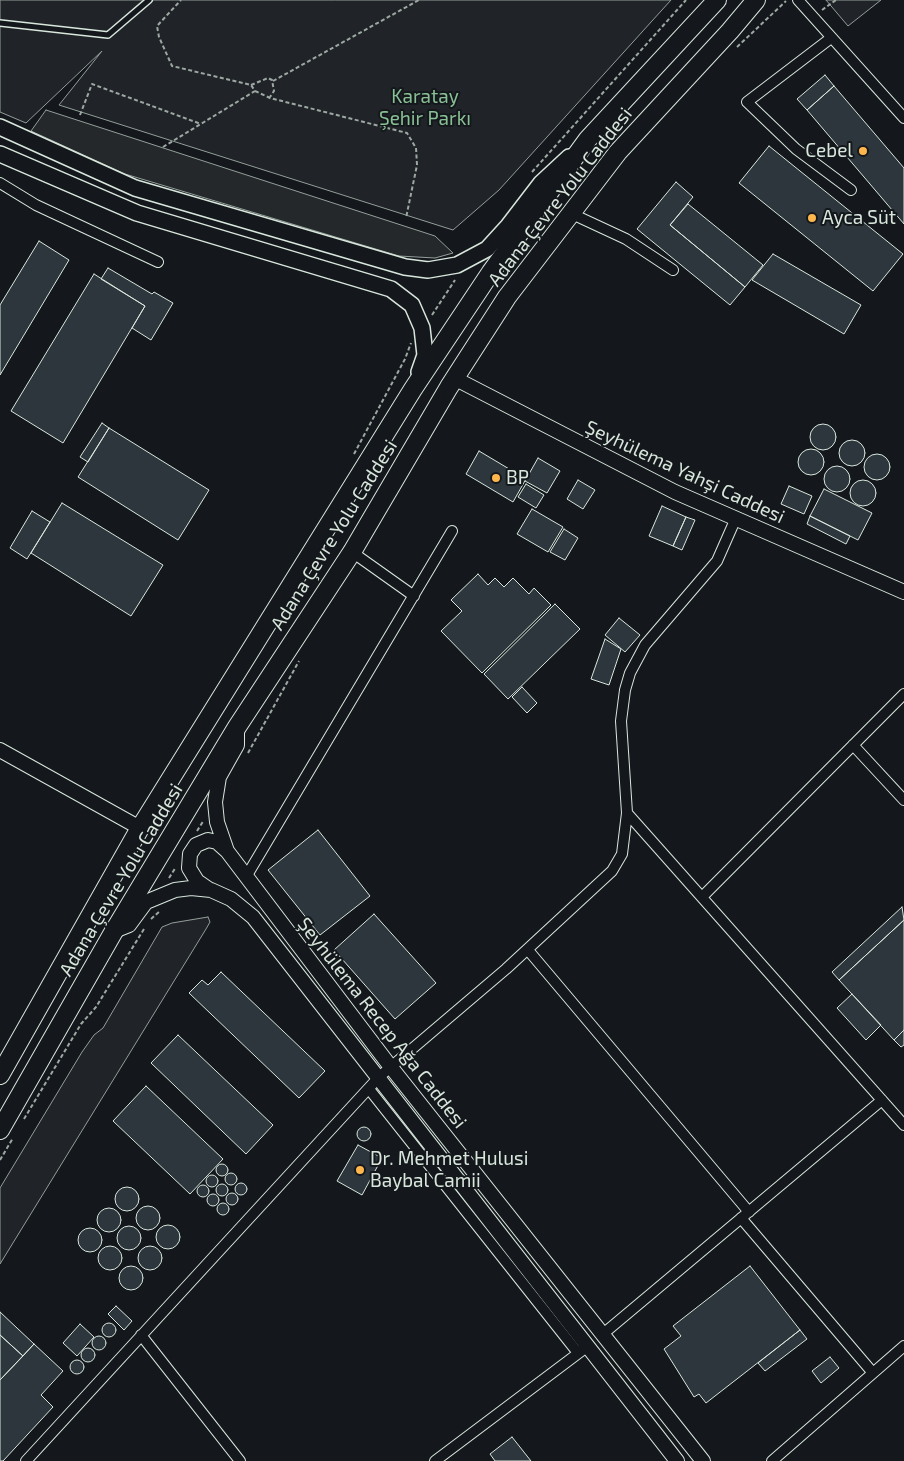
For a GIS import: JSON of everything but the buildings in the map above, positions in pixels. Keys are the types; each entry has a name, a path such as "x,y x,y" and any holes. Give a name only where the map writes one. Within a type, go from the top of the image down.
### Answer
{"highway":[{"path":"650,71 703,0"},
{"name":"Adana Çevre Yolu Caddesi","path":"0,1075 140,828 413,390 491,272 588,139 717,0"},
{"name":"Adana Çevre Yolu Caddesi","path":"0,1130 114,931 237,727 352,552 454,378 507,297 618,152 730,32 756,0"},
{"path":"730,32 766,0"}],"main road":[{"path":"0,127 134,188 405,267 428,270 458,265 487,249 508,226 540,183 588,139"},
{"path":"0,154 137,213 391,289 412,305 422,328 426,355 413,390"}],"street":[{"path":"798,0 812,18 904,118"},
{"path":"831,38 747,102 796,149 851,190"},
{"path":"0,182 36,205 158,262"},
{"path":"570,213 626,239 673,270"},
{"name":"Şeyhülema Yahşi Caddesi","path":"454,378 676,492 904,592"},
{"path":"26,1461 379,1077 528,950 612,872 622,854 627,813 621,721 625,690 630,674 645,645 717,561 736,518"},
{"path":"246,877 452,531"},
{"path":"352,552 414,596"},
{"path":"702,897 904,694"},
{"name":"Şeyhülema Recep Ağa Caddesi","path":"237,727 237,745 219,777 216,802 217,822 226,852 390,1066 703,1461"},
{"path":"853,745 904,800"},
{"path":"0,750 140,828"},
{"path":"627,813 904,1124"},
{"path":"211,890 197,881 189,868 190,854 196,845 208,840 217,842 226,852"},
{"name":"Şeyhülema Recep Ağa Caddesi","path":"114,931 129,925 146,902 175,890 191,888 211,890 232,900 253,917 379,1077 583,1349 677,1461"},
{"path":"528,950 873,1373"},
{"path":"368,1089 583,1349 435,1461"},
{"path":"603,1334 882,1100"},
{"path":"141,1335 240,1461"},
{"path":"772,1461 904,1346"}],"lane":[{"path":"0,23 108,35 149,0"}],"path":[{"path":"181,0 157,26 159,37 172,66 251,85 268,78 274,81"},
{"path":"274,81 418,0"},
{"path":"812,18 836,0"},
{"path":"270,98 274,91 274,81"},
{"path":"80,116 92,84 201,124"},
{"path":"251,85 255,91 270,98 407,133 416,148 417,165 406,218"},
{"path":"163,147 255,91"}],"green space":[{"name":"Karatay Şehir Parkı","path":"0,0 671,0 499,190 453,230 59,105 102,51 26,123 0,112"},
{"path":"826,0 881,0 848,26"},
{"path":"208,917 210,922 206,929 0,1264 0,1188 82,1052 94,1035 103,1028 162,927 172,923"}],"shaded area":[{"path":"46,110 435,236 453,253 435,258 399,256 125,174 31,131"}],"place":[{"name":"Cebel","path":"863,151"},
{"name":"Ayca Süt","path":"812,218"},
{"name":"BP","path":"496,478"},
{"name":"Dr. Mehmet Hulusi Baybal Camii","path":"360,1170"}]}
